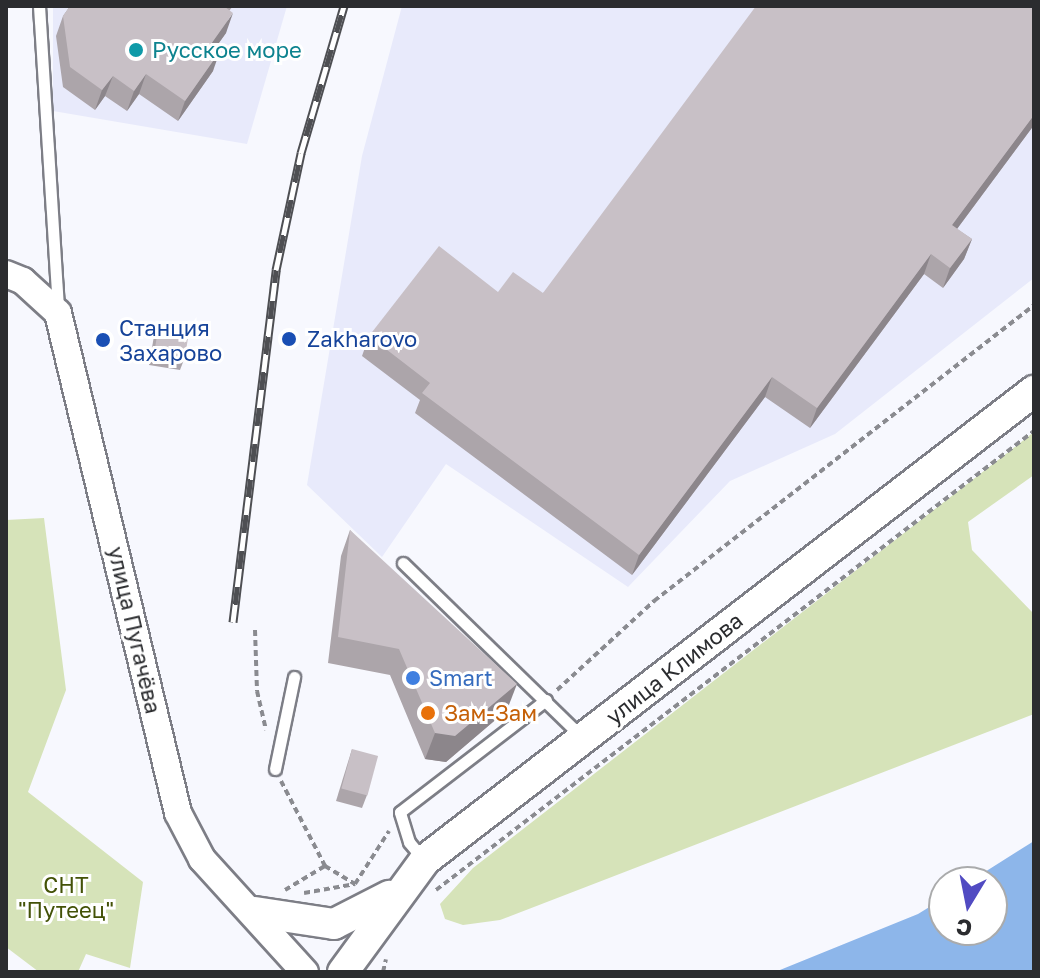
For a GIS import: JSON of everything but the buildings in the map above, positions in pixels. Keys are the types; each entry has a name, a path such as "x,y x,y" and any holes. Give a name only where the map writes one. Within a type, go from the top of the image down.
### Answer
{"main road":[{"name":"улица Климова","path":"343,972 401,888 425,860 1034,391"},
{"path":"255,912 296,922 334,924 401,888"}],"street":[{"path":"6,274 23,281 58,313"},
{"name":"улица Пугачёва","path":"58,313 130,576 178,813 202,859 255,912 305,972"}],"lane":[{"path":"39,6 58,313"},
{"path":"403,563 583,738"},
{"path":"275,769 294,677"},
{"path":"425,860 409,842 400,812 546,700"}],"path":[{"path":"546,700 654,601 1034,305"},
{"path":"431,895 1034,431"},
{"path":"255,630 257,691 275,769 325,866 355,884"},
{"path":"325,866 284,894 355,884 400,812"}],"shaded area":[{"path":"53,6 287,6 247,144 53,111"},
{"path":"402,6 1034,6 1034,278 835,434 730,481 628,587 446,464 382,557 307,485 362,156"}],"green space":[{"path":"1034,432 1034,475 968,522 972,550 1034,614 1034,714 500,920 463,925 445,919 440,904 473,868"},
{"name":"СНТ \"Путеец\"","path":"44,518 66,690 28,792 143,882 130,968 86,954 78,972 39,972 6,947 6,520"}],"water":[{"path":"1034,841 1034,972 775,972 928,908 928,946 1008,946 1008,866 994,866"}],"railway":[{"path":"233,622 276,270 301,153 344,6"}],"place":[{"name":"Русское море","path":"136,50"},
{"name":"Zakharovo","path":"289,339"},
{"name":"Станция Захарово","path":"103,340"},
{"name":"Smart","path":"413,678"},
{"name":"Зам-Зам","path":"428,713"}]}
